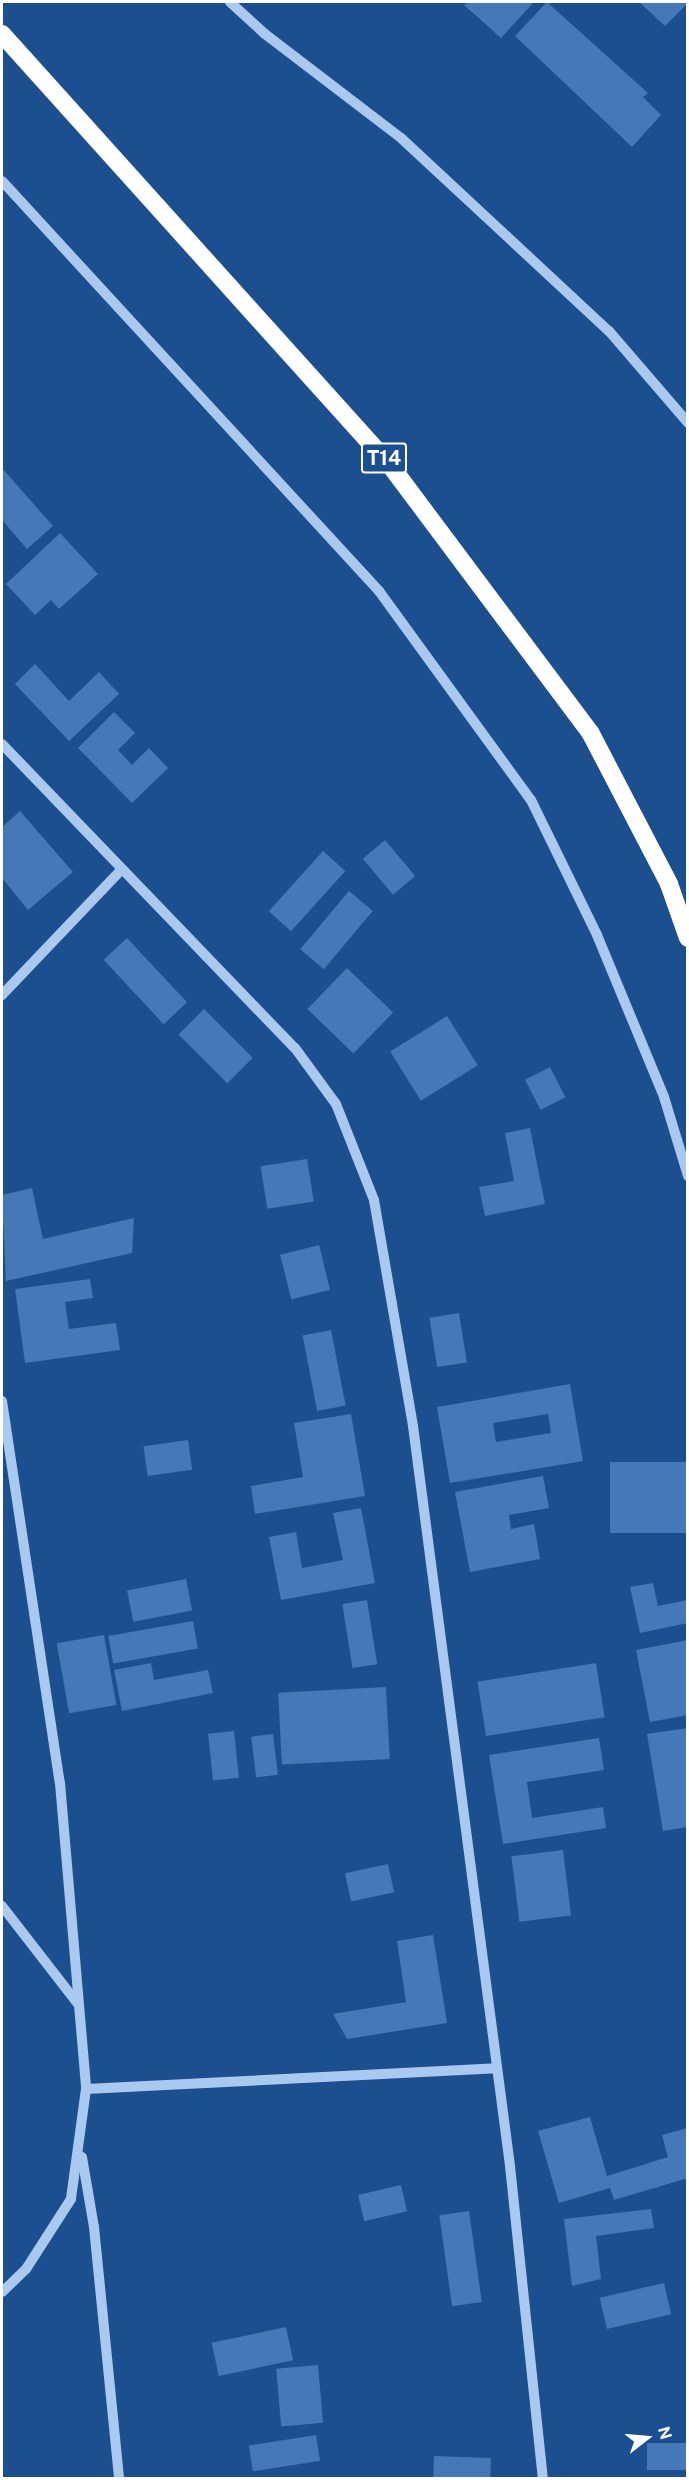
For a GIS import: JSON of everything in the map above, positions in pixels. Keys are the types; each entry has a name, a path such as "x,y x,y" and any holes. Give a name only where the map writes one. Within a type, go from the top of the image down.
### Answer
{"highway":[{"name":"T14","path":"2,34 115,155 405,484 590,732 669,884 687,938"}],"street":[{"path":"230,2 265,34 401,138 601,323 687,423"},
{"path":"2,180 379,591 531,800 597,935 664,1097 687,1176"},
{"path":"2,744 121,870 296,1048 336,1104 374,1200 413,1426 496,2068 543,2478"},
{"path":"2,995 121,870"},
{"path":"2,1401 60,1783 86,2089 80,2150 71,2199 26,2269 2,2292"},
{"path":"2,1906 78,2004"},
{"path":"86,2089 496,2068"},
{"path":"80,2150 94,2227 119,2478"}],"building":[{"path":"468,2 534,2 501,38 464,5"},
{"path":"547,2 648,93 643,97 661,115 632,147 515,36"},
{"path":"639,2 688,2 688,3 665,26"},
{"path":"2,468 53,526 27,549 2,520"},
{"path":"60,533 98,574 59,609 51,600 35,615 6,584"},
{"path":"35,664 69,701 99,672 119,694 69,741 15,684"},
{"path":"114,712 135,733 118,750 132,765 149,748 168,768 132,803 78,748"},
{"path":"20,811 73,872 28,910 2,878 2,827"},
{"path":"385,840 415,876 393,895 363,859"},
{"path":"323,851 345,871 291,931 269,911"},
{"path":"349,891 373,911 324,969 300,949"},
{"path":"127,938 187,1002 164,1024 104,960"},
{"path":"347,968 393,1012 353,1053 307,1009"},
{"path":"204,1009 253,1058 227,1083 179,1034"},
{"path":"447,1016 478,1065 421,1101 390,1052"},
{"path":"550,1067 565,1097 540,1110 525,1080"},
{"path":"530,1128 545,1204 485,1216 479,1187 514,1181 505,1133"},
{"path":"307,1159 314,1201 267,1209 261,1166"},
{"path":"32,1188 43,1239 134,1218 132,1253 6,1281 2,1195"},
{"path":"319,1245 330,1290 291,1299 280,1255"},
{"path":"90,1279 93,1298 65,1302 69,1329 116,1323 120,1350 25,1363 15,1289"},
{"path":"459,1313 467,1362 437,1367 429,1318"},
{"path":"331,1330 346,1406 317,1411 303,1336"},
{"path":"570,1384 583,1461 450,1483 437,1407","holes":["548,1414 551,1433 496,1442 493,1423"]},
{"path":"351,1414 365,1496 255,1514 251,1486 303,1477 294,1423"},
{"path":"188,1440 192,1470 148,1476 143,1446"},
{"path":"610,1462 688,1462 688,1533 610,1533"},
{"path":"543,1476 549,1508 509,1515 511,1529 534,1524 540,1559 470,1572 455,1492"},
{"path":"361,1508 375,1583 281,1600 269,1537 296,1532 302,1568 343,1560 333,1513"},
{"path":"186,1579 192,1610 133,1622 127,1590"},
{"path":"653,1583 658,1606 688,1600 688,1623 640,1633 630,1587"},
{"path":"367,1600 377,1664 352,1668 342,1604"},
{"path":"193,1621 198,1649 113,1664 108,1636"},
{"path":"104,1635 116,1705 69,1713 57,1643"},
{"path":"688,1640 688,1715 650,1722 636,1650"},
{"path":"151,1663 154,1680 208,1670 213,1693 122,1711 114,1670"},
{"path":"596,1663 605,1717 486,1736 477,1682"},
{"path":"386,1687 390,1759 282,1765 278,1693"},
{"path":"688,1728 688,1827 663,1831 647,1734"},
{"path":"234,1731 239,1778 213,1780 208,1734"},
{"path":"273,1734 278,1775 256,1777 251,1737"},
{"path":"599,1738 604,1770 527,1782 532,1818 603,1807 606,1828 503,1844 489,1755"},
{"path":"563,1850 571,1916 519,1922 511,1856"},
{"path":"388,1864 394,1892 351,1902 345,1873"},
{"path":"433,1935 447,2023 347,2039 333,2014 406,2002 397,1941"},
{"path":"590,2117 607,2176 668,2157 662,2135 688,2128 688,2178 614,2200 610,2188 559,2203 538,2131"},
{"path":"401,2185 407,2211 364,2221 358,2195"},
{"path":"651,2209 654,2228 596,2236 601,2279 572,2286 564,2219"},
{"path":"469,2211 482,2302 452,2306 439,2215"},
{"path":"664,2283 671,2314 607,2329 600,2298"},
{"path":"286,2327 293,2360 219,2376 212,2343"},
{"path":"318,2365 323,2423 281,2426 276,2369"},
{"path":"316,2435 320,2461 253,2471 249,2446"},
{"path":"647,2443 688,2443 688,2470 647,2470"},
{"path":"434,2456 491,2458 490,2478 433,2478"}]}
